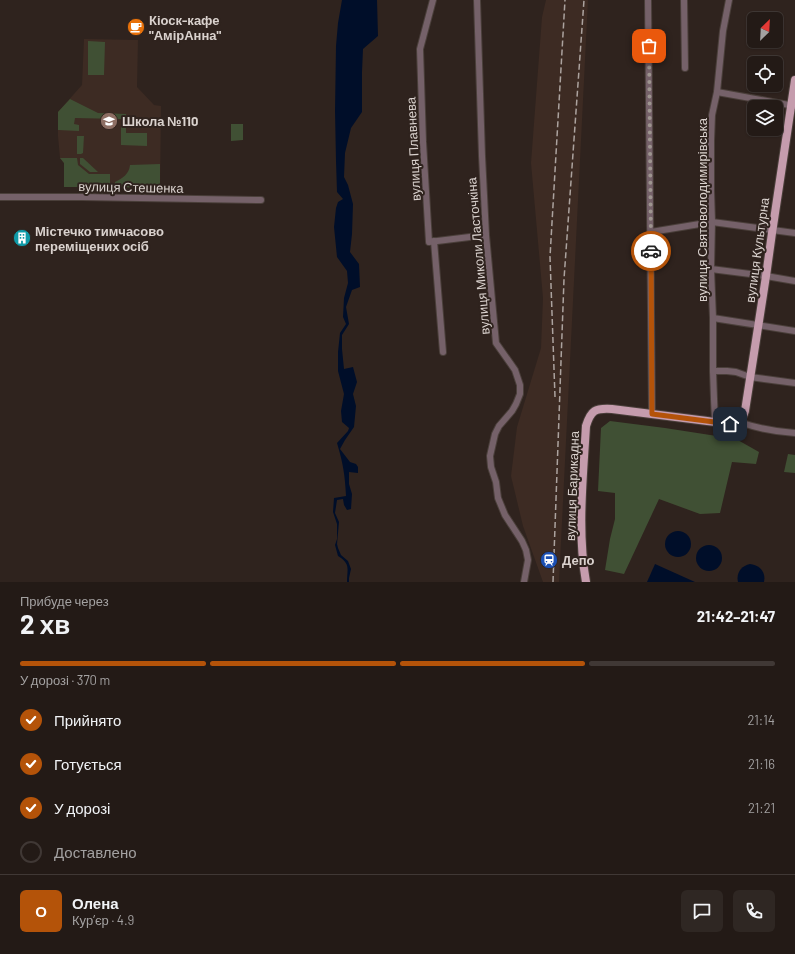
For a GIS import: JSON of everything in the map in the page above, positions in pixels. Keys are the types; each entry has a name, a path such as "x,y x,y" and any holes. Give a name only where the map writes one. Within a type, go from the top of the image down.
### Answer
{"main road":[{"name":"вулиця Культурна","path":"739,422 745,411 772,229 793,106 795,80"},
{"name":"вулиця Барикадна","path":"586,582 583,569 581,507 586,426 589,416 594,411 601,408 652,414"},
{"path":"652,414 730,424 739,422"}],"street":[{"name":"вулиця Плавнева","path":"433,0 420,49 423,142 429,242 434,241"},
{"name":"вулиця Миколи Ласточкіна","path":"477,0 486,235 496,343 515,370 520,390 520,394 514,408 499,426 495,434 490,456 491,468 496,482 498,498 505,515 522,541 526,550 528,560 524,582"},
{"path":"648,0 652,414"},
{"path":"684,0 685,68"},
{"name":"вулиця Святоволодимирівська","path":"715,421 713,371 711,141 712,115 717,92 728,0"},
{"path":"717,92 793,106"},
{"name":"вулиця Стешенка","path":"0,197 261,200"},
{"path":"651,232 712,222 795,233"},
{"path":"443,352 434,241 486,235"},
{"path":"712,269 795,281"},
{"path":"713,318 795,331"},
{"path":"713,371 731,372 750,377 795,383"},
{"path":"739,422 756,428 795,433"}],"shaded area":[{"path":"546,0 588,0 559,582 543,582 523,526 511,476 517,427 541,348 543,298 531,163 542,17"},
{"name":"Школа №110","path":"84,39 138,40 137,87 154,105 161,106 160,188 64,187 64,163 60,158 58,136 58,112 82,85"}],"green space":[{"path":"88,41 105,42 104,75 88,75"},
{"path":"70,99 98,113 126,114 126,133 147,133 147,146 121,145 121,119 75,118 74,124 79,125 79,131 58,130 58,112"},
{"path":"231,124 243,124 243,140 231,141"},
{"path":"77,136 84,136 83,153 81,154 77,154"},
{"path":"60,158 77,158 78,165 89,174 110,174 110,187 64,187 64,163"},
{"path":"80,158 83,158 98,172 90,172 80,164"},
{"path":"160,164 160,188 115,187 115,182 125,175 130,165"},
{"path":"610,421 736,439 759,452 756,464 732,462 720,513 700,514 659,499 624,574 605,570 615,519 615,493 598,491 601,428"},
{"path":"788,454 795,455 795,473 784,472"}],"water":[{"path":"342,0 377,0 378,36 363,49 362,112 351,128 345,153 344,177 348,185 353,204 350,252 359,264 360,287 352,290 346,307 349,324 342,335 344,369 353,367 357,382 353,394 356,406 354,427 340,449 350,462 356,464 358,467 358,473 349,472 349,484 352,494 351,509 347,510 343,499 337,500 335,513 339,522 338,548 341,555 348,561 351,569 349,582 347,582 347,564 338,556 335,545 337,539 337,524 333,512 334,498 346,496 341,457 337,443 349,428 342,422 341,411 344,394 338,371 340,333 346,324 343,317 344,298 348,283 347,271 337,257 334,227 336,208 338,202 343,199 337,192 335,111 336,46"},
{"path":"678,531 688,534 691,544 688,554 678,557 668,554 665,544 668,534"},
{"path":"709,545 719,548 722,558 719,568 709,571 699,568 696,558 699,548"},
{"path":"655,564 695,582 647,582"},
{"path":"750,564 759,567 762,570 764,582 738,582 740,570 744,566"}],"railway":[{"path":"555,397 550,257 565,0"},
{"path":"553,582 564,279 584,0"}],"way so far":[{"path":"649,46 651,251"}],"place":[{"name":"Кіоск-кафе \"АмірАнна\"","path":"136,27"},
{"name":"Школа №110","path":"109,121"},
{"name":"Містечко тимчасово переміщених осіб","path":"22,238"},
{"name":"Депо","path":"549,560"}],"route":[{"path":"651,251 652,414 730,424"}]}
